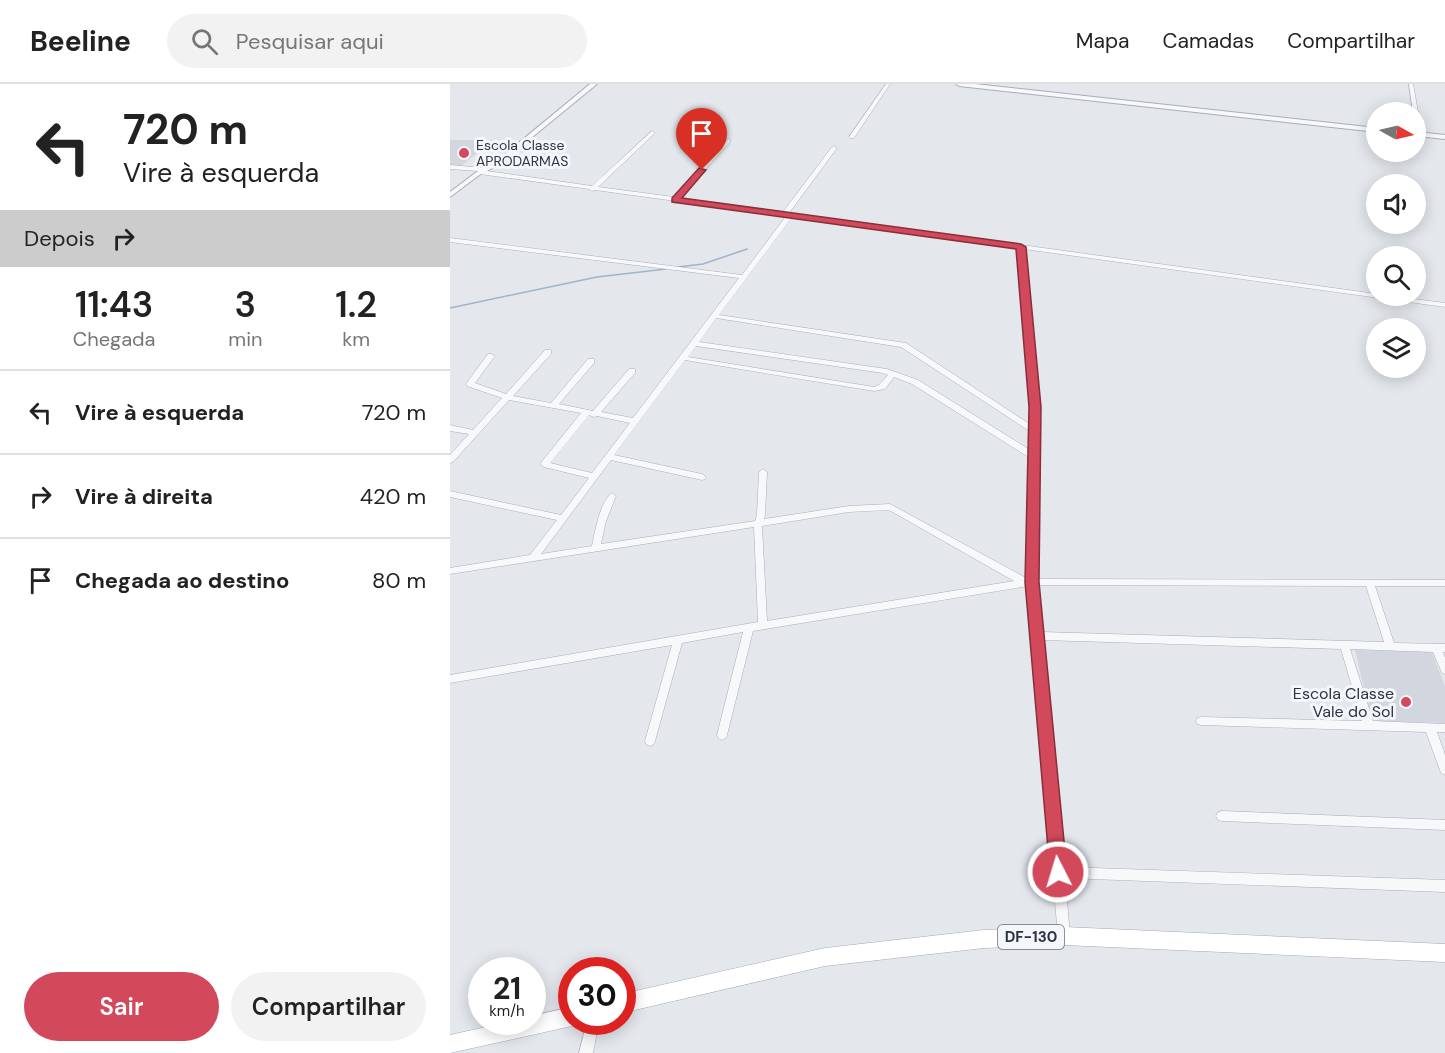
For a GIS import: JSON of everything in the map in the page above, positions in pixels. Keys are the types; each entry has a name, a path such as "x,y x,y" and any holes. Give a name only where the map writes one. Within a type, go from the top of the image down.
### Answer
{"main road":[{"name":"DF-130","path":"636,1001 825,957 984,939 1064,936 1445,953"},
{"path":"450,1045 558,1019"}],"street":[{"path":"450,195 482,171 495,165 594,84"},
{"path":"852,137 888,84"},
{"path":"959,84 1366,129"},
{"path":"1411,84 1414,102"},
{"path":"592,189 652,133"},
{"path":"1426,135 1445,137"},
{"path":"675,200 728,141"},
{"path":"532,559 743,277 834,148"},
{"path":"450,167 592,189 1445,305"},
{"path":"450,240 743,277"},
{"path":"1021,247 1035,407 1029,583 1038,636 1064,936"},
{"path":"714,316 903,345 1035,431"},
{"path":"693,343 892,374 915,382 1035,457"},
{"path":"450,460 548,352"},
{"path":"491,357 470,384 507,397 635,421"},
{"path":"683,358 874,389 882,387 892,374"},
{"path":"553,406 591,362"},
{"path":"594,476 544,464 632,370"},
{"path":"450,428 475,433"},
{"path":"609,457 702,477"},
{"path":"763,472 761,515 758,523 763,625"},
{"path":"450,494 562,518"},
{"path":"596,549 602,520 612,496"},
{"path":"450,572 849,509 890,507 1029,583"},
{"path":"1369,582 1390,646"},
{"path":"450,680 749,627 1029,583 1445,583"},
{"path":"722,735 749,627"},
{"path":"1038,636 1441,647 1445,670"},
{"path":"650,741 678,640"},
{"path":"1344,644 1369,726"},
{"path":"1201,721 1445,728"},
{"path":"1430,728 1445,770"},
{"path":"1222,816 1445,825"},
{"path":"1058,872 1445,886"},
{"path":"586,1053 590,1035"}],"shaded area":[{"name":"Escola Classe APRODARMAS","path":"450,140 493,140 461,166 450,165"},
{"name":"Escola Classe Vale do Sol","path":"1355,650 1430,652 1445,687 1445,723 1377,721 1371,718"}],"waterway":[{"path":"678,267 703,264 747,249"},
{"path":"450,308 597,277 666,269"}],"place":[{"name":"Escola Classe APRODARMAS","path":"464,153"},
{"name":"Escola Classe Vale do Sol","path":"1406,702"}],"route":[{"path":"702,170 675,200 1021,247 1035,407 1032,582 1058,872"}]}
